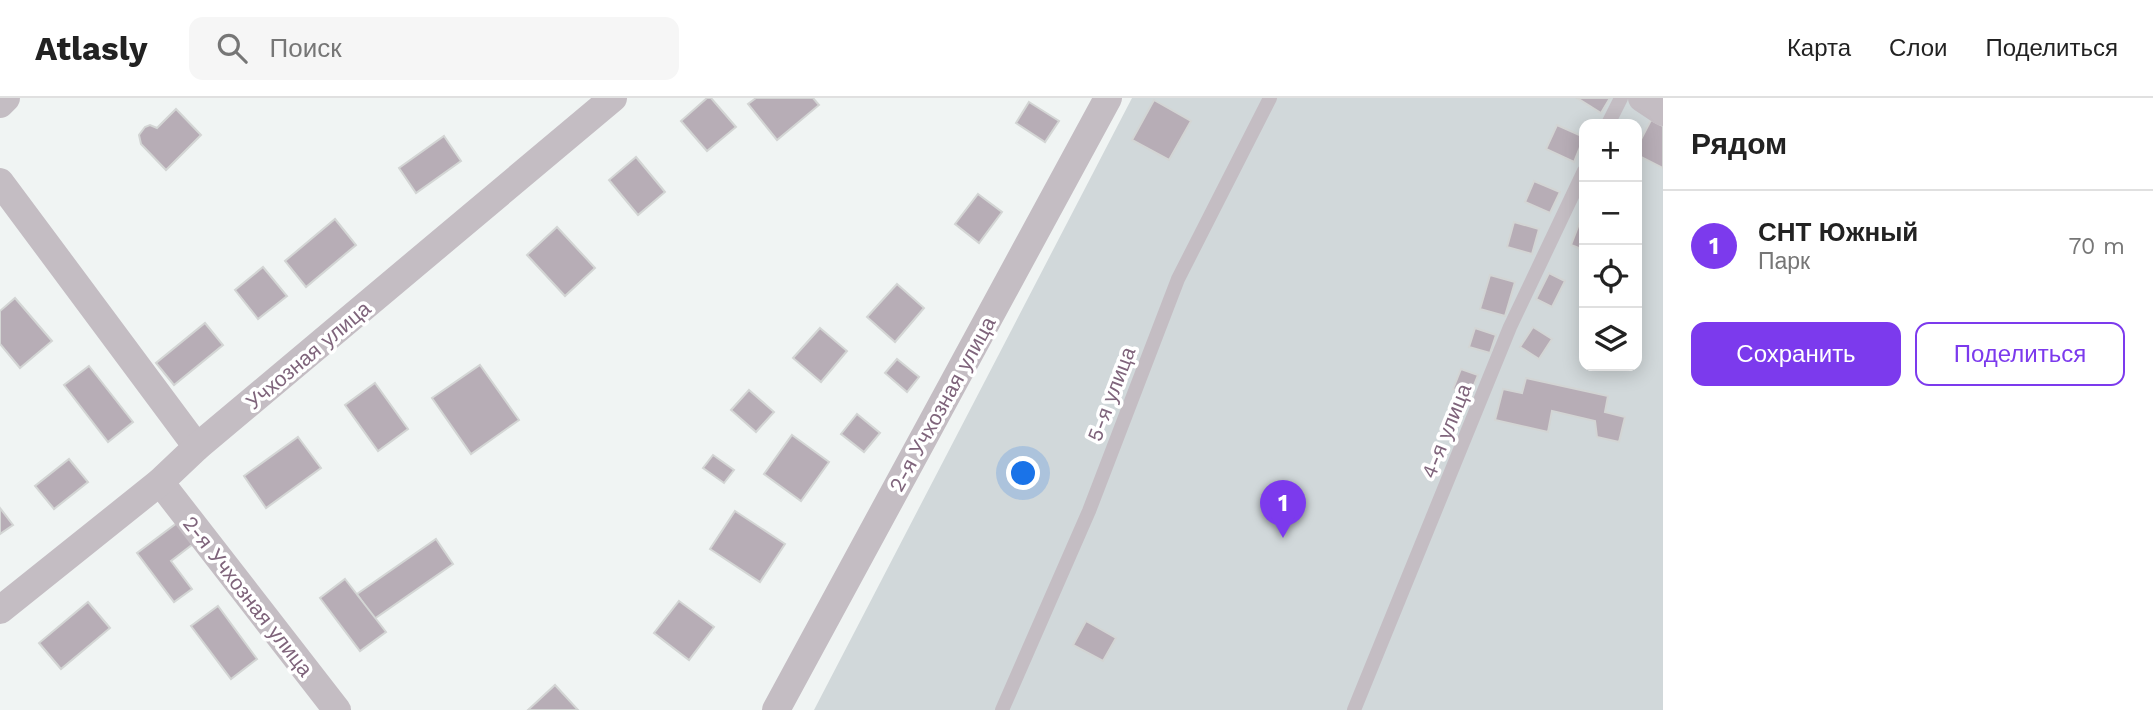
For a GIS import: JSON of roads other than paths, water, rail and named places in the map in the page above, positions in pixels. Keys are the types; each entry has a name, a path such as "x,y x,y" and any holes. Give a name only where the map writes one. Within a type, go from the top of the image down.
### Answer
{"street":[{"path":"0,104 6,98"},
{"name":"Учхозная улица","path":"0,610 160,482 197,447 613,98"},
{"name":"2-я Учхозная улица","path":"776,710 1108,98"},
{"path":"1642,98 1663,112"},
{"path":"3,192 197,447"},
{"name":"2-я Учхозная улица","path":"160,482 337,710"}],"lane":[{"name":"5-я улица","path":"1002,710 1089,511 1178,279 1270,98"},
{"path":"1611,119 1622,98"},
{"name":"4-я улица","path":"1354,710 1510,327 1579,182"}],"place":[{"name":"СНТ Южный","path":"1283,538"}]}
